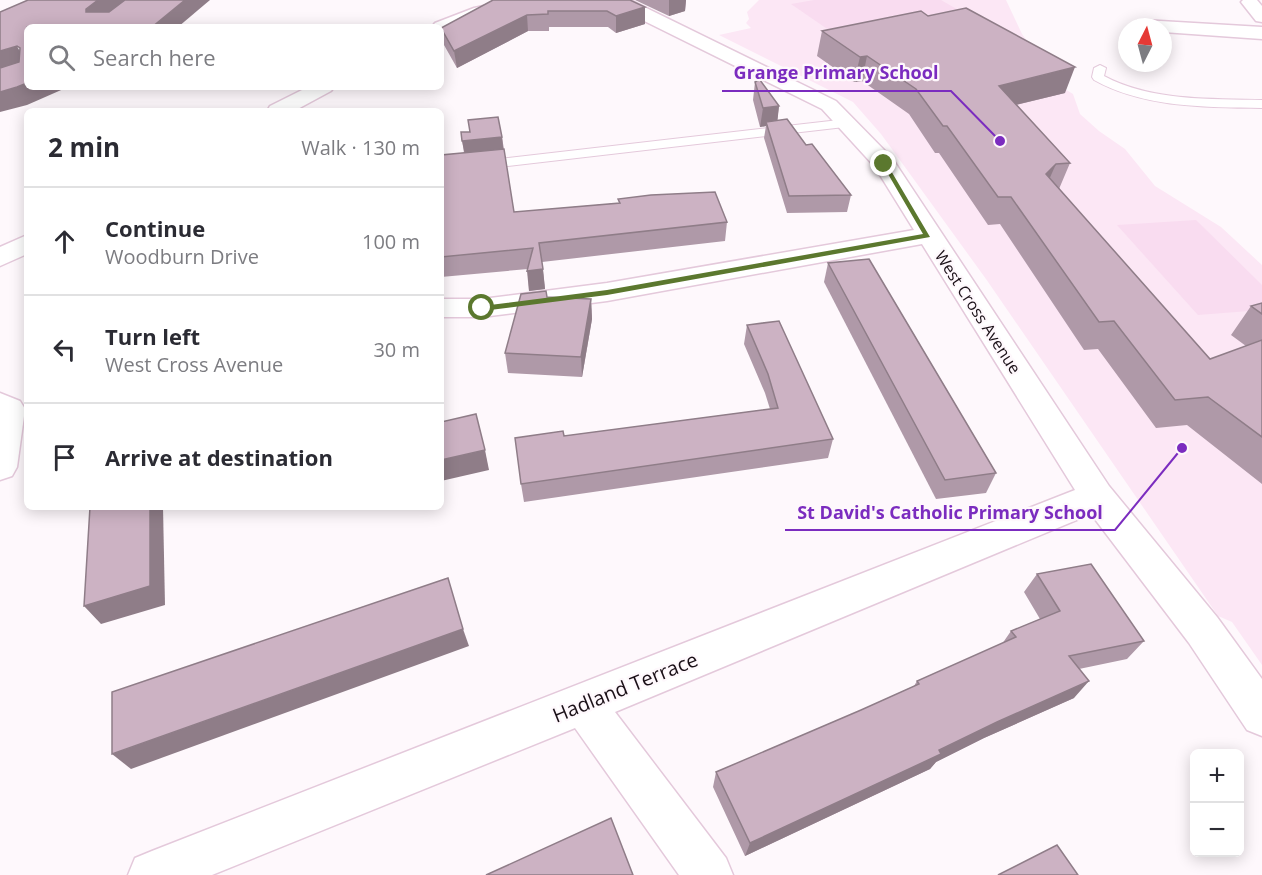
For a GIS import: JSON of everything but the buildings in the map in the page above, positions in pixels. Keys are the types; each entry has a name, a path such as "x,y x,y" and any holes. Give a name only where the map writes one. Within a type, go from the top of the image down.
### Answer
{"street":[{"path":"444,26 480,12 539,0"},
{"name":"West Cross Avenue","path":"616,0 829,105 848,123 884,164 1097,496 1203,630 1262,715"},
{"path":"1250,2 1262,17"},
{"path":"1172,27 1262,33"},
{"path":"284,108 318,90"},
{"path":"444,308 482,308 607,292 928,235"},
{"path":"0,258 24,245"},
{"path":"0,404 9,409 0,467"},
{"name":"Hadland Terrace","path":"152,875 1097,496"},
{"path":"583,704 709,875"}],"lane":[{"path":"1100,68 1098,77 1109,85 1125,91 1165,97 1262,104"},
{"path":"472,166 848,123"}],"shaded area":[{"path":"759,0 1006,0 1022,34 1060,86 1073,94 1080,114 1125,149 1155,186 1221,227 1262,265 1262,665 1232,622 1218,616 986,279 881,134 853,102 719,35 751,28 746,23 749,19 747,12"},
{"path":"814,0 941,0 960,11 836,35 791,4"},
{"path":"1196,220 1262,285 1262,310 1198,315 1117,225"}],"place":[{"name":"Grange Primary School","path":"1000,141"},
{"name":"St David's Catholic Primary School","path":"1182,448"}],"route":[{"path":"482,308 607,292 928,235 884,164"}]}
